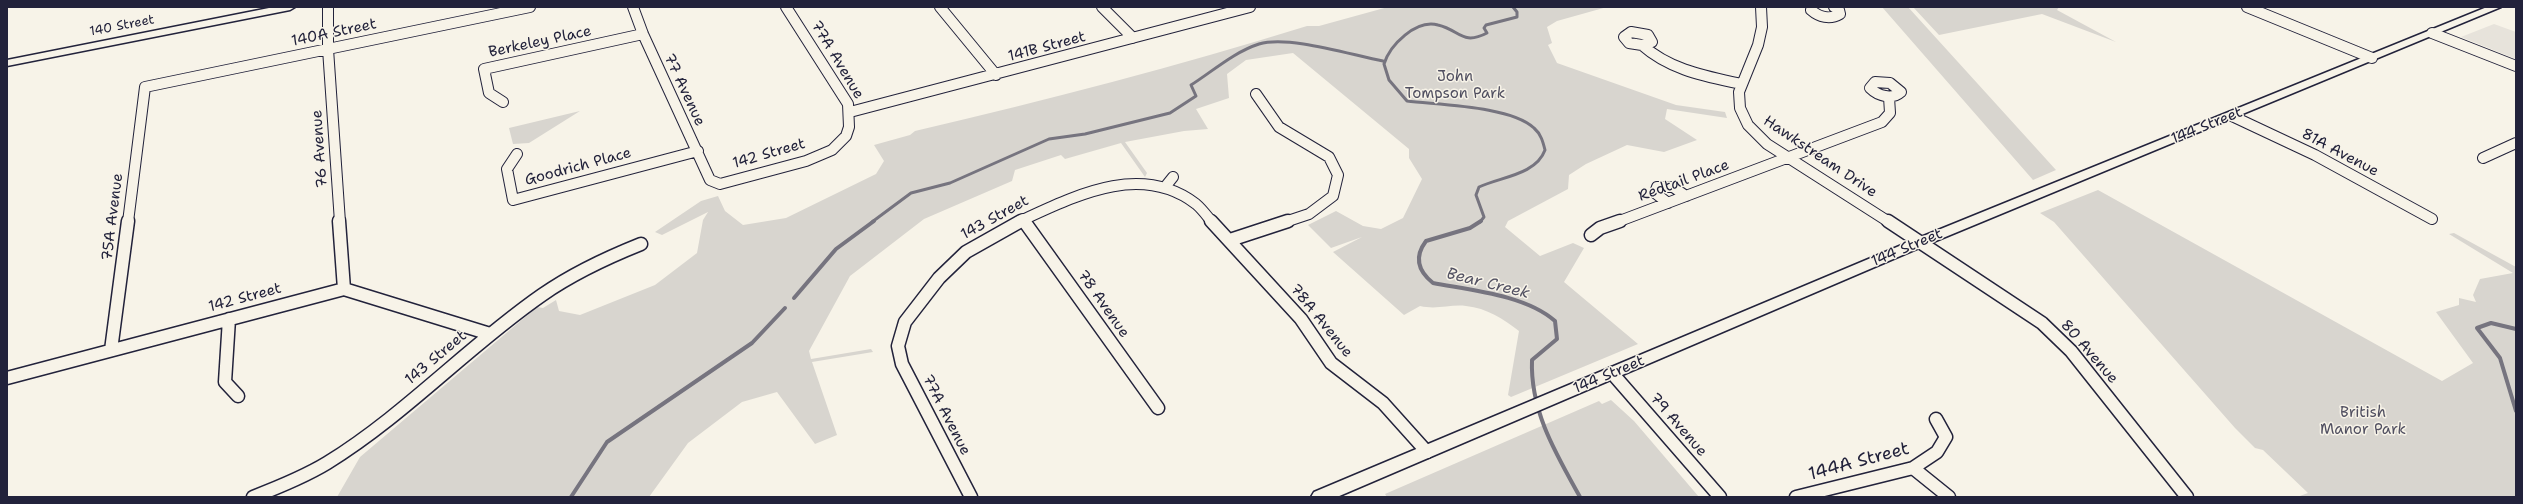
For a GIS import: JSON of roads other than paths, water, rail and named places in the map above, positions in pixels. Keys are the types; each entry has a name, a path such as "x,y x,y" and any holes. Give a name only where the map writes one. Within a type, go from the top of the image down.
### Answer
{"main road":[{"name":"140 Street","path":"7,63 290,7"},
{"name":"144 Street","path":"1320,497 1921,242 2496,7"}],"street":[{"name":"76 Avenue","path":"328,7 328,49 344,289"},
{"name":"140A Street","path":"145,87 530,7"},
{"name":"77 Avenue","path":"633,7 643,34 710,180 714,183"},
{"name":"77A Avenue","path":"786,7 848,104 850,112 846,136 832,150"},
{"path":"940,7 996,74"},
{"path":"1102,7 1133,38"},
{"name":"141B Street","path":"850,112 1133,38 1238,8 1250,7"},
{"name":"Hawkstream Drive","path":"1761,7 1764,21 1762,34 1741,84 1737,98 1743,119 1754,134 1921,242"},
{"path":"1809,7 1817,15 1831,17 1840,14 1839,10 1834,7"},
{"path":"2247,7 2372,58"},
{"path":"2432,33 2516,66"},
{"name":"Berkeley Place","path":"503,102 489,93 484,68 643,34"},
{"path":"1642,45 1650,54 1678,67 1741,84"},
{"name":"75A Avenue","path":"112,350 145,87"},
{"path":"1230,240 1309,214 1333,196 1338,175 1329,157 1279,127 1256,94"},
{"name":"Redtail Place","path":"1591,235 1600,228 1882,122 1890,113 1891,102 1889,97"},
{"name":"81A Avenue","path":"2232,116 2319,157 2432,219"},
{"path":"2483,158 2516,143"},
{"name":"142 Street","path":"714,183 725,183 795,164 832,150"},
{"name":"Goodrich Place","path":"517,154 507,169 513,200 698,151"},
{"path":"1165,187 1173,177"},
{"name":"78A Avenue","path":"1152,184 1165,187 1196,204 1301,319 1331,363 1383,403 1427,452"},
{"name":"143 Street","path":"898,346 905,322 953,263 982,241 1023,219 1095,188 1118,185 1152,184"},
{"path":"1668,203 1655,193 1657,187 1669,186 1686,196"},
{"name":"78 Avenue","path":"1023,219 1158,408"},
{"name":"80 Avenue","path":"1921,242 2024,310 2060,339 2187,497"},
{"name":"143 Street","path":"253,497 307,474 362,441 490,334 550,289 614,255 641,244"},
{"path":"344,289 490,334"},
{"name":"142 Street","path":"7,378 344,289"},
{"path":"229,320 225,382 238,396"},
{"name":"77A Avenue","path":"898,346 902,364 971,497"},
{"name":"79 Avenue","path":"1612,373 1720,497"},
{"name":"144A Street","path":"1796,497 1913,468 1936,454 1942,446 1946,437 1936,419"},
{"path":"1913,468 1949,497"}],"waterway":[{"name":"Bear Creek","path":"1481,221 1484,217 1476,195 1479,187 1516,174 1534,165 1545,150 1540,135 1534,128 1509,115 1474,108 1407,101 1389,80 1384,64 1392,49 1398,42 1405,35 1421,26 1430,24 1438,25 1466,38 1479,37 1487,33 1484,28 1486,25 1517,17 1517,12 1513,7"},
{"path":"872,222 911,193 950,183 1049,139 1085,134 1170,113 1196,96 1191,85 1232,57 1250,47 1259,44 1272,42 1303,44 1383,61"},
{"path":"794,298 836,249 874,221"},
{"name":"Bear Creek","path":"1481,221 1470,228 1426,241 1420,253 1419,264 1424,274 1433,283 1480,291 1513,299 1543,312 1555,321 1557,339 1532,360 1535,397 1546,432 1580,497"},
{"path":"571,497 607,442 752,343 785,308"},
{"path":"2516,329 2491,323 2477,328 2500,358 2516,411"}],"park label":[{"name":"John Tompson Park","path":"1455,86"},
{"name":"British Manor Park","path":"2363,422"}]}
